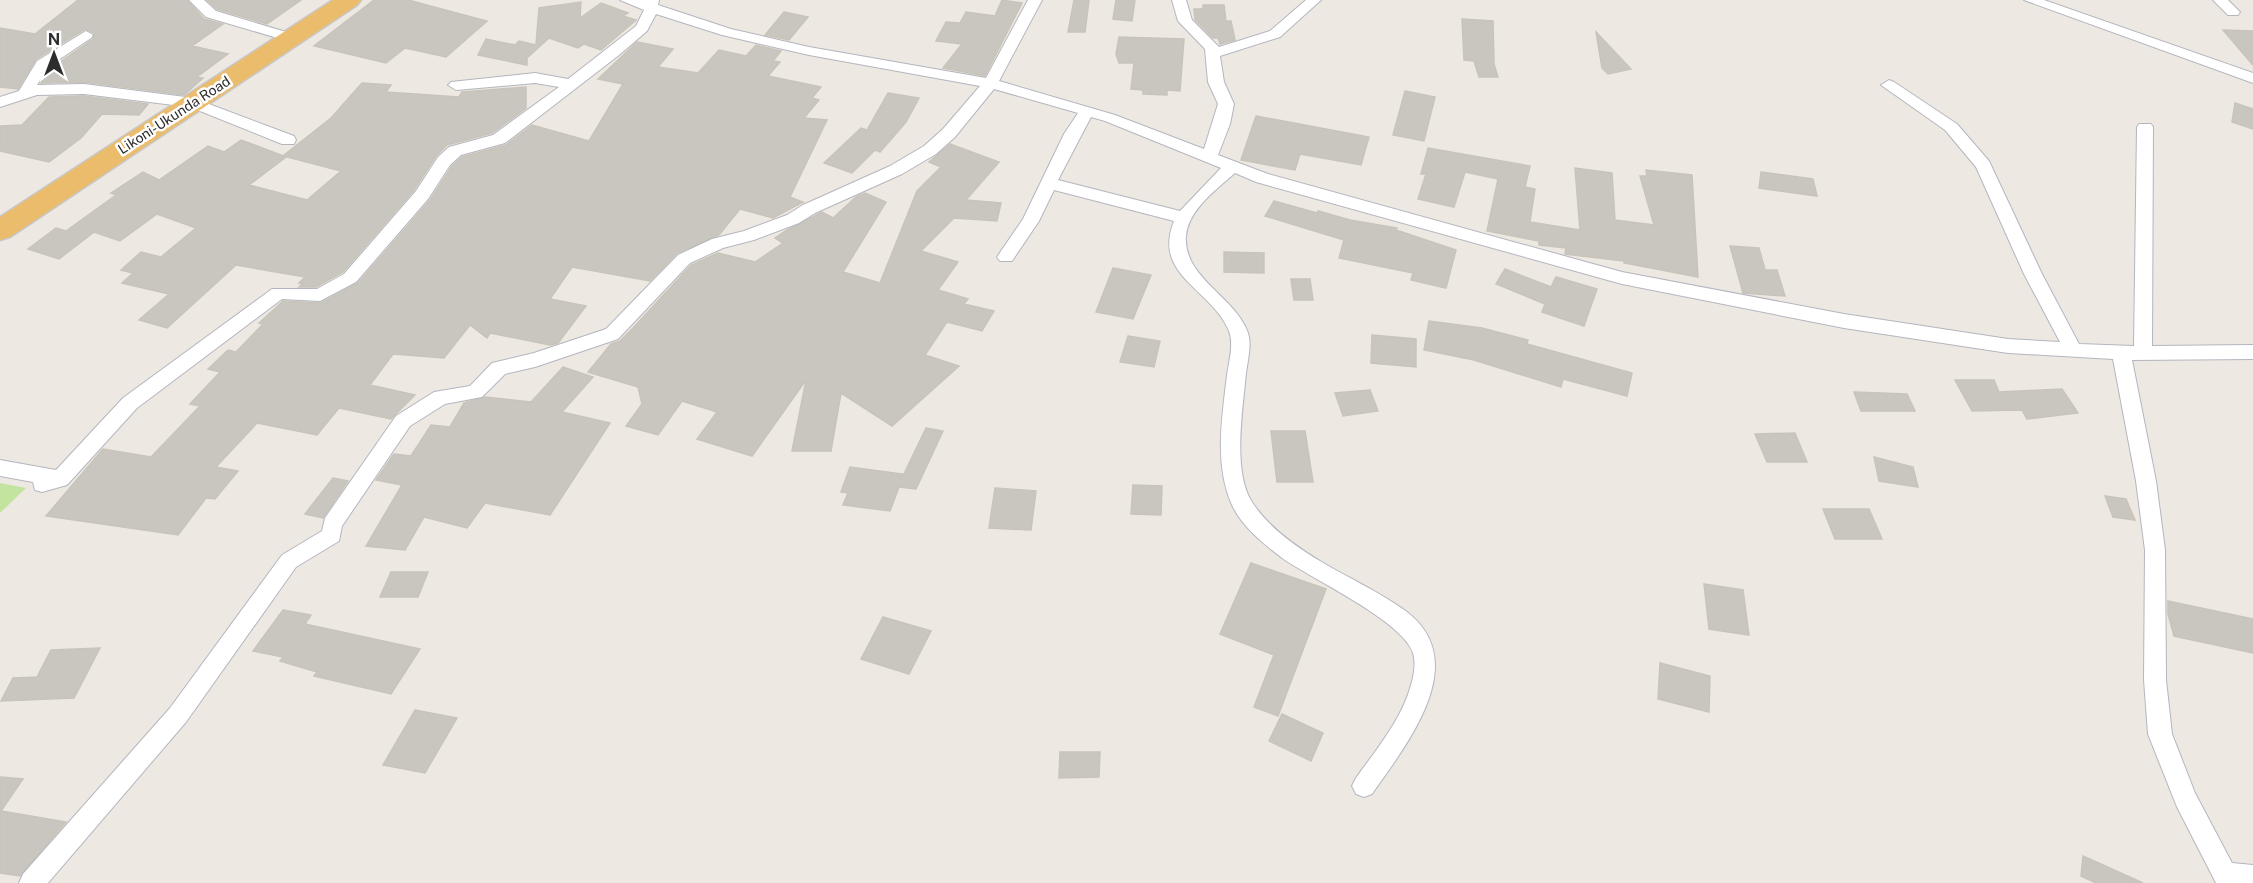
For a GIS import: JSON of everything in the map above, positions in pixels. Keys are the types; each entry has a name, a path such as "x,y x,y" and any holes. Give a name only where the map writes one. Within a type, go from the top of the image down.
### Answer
{"highway":[{"name":"Likoni-Ukunda Road","path":"0,230 349,0"}],"street":[{"path":"196,0 211,14 291,38"},
{"path":"627,0 808,51 990,84 1087,111 1136,128 1231,168 1622,278 1910,332 2008,346 2121,353 2253,352"},
{"path":"32,883 178,715 289,561 332,535 332,524 402,421 441,397 475,392 499,368 535,360 612,334 684,260 718,243 748,236 793,219 809,209 896,170 930,150 949,133 990,84 1035,0"},
{"path":"1179,0 1185,21 1209,44 1214,53 1214,73 1226,104 1226,112 1209,158"},
{"path":"1214,53 1275,34 1314,0"},
{"path":"2031,0 2253,78"},
{"path":"2220,0 2233,12"},
{"path":"0,468 51,482 129,403 278,293 320,295 350,278 406,213 455,150 499,139 642,28 651,5"},
{"path":"25,93 42,64 86,35"},
{"path":"456,85 535,78 570,84"},
{"path":"1889,85 1951,127 1983,165 2033,274 2074,351"},
{"path":"0,102 36,90 84,89 192,103 288,140"},
{"path":"1006,258 1031,221 1072,134 1087,111"},
{"path":"2143,352 2145,127"},
{"path":"1231,168 1192,203 1181,217 1177,231 1181,263 1196,281 1223,304 1235,320 1241,338 1232,455 1234,485 1245,510 1263,533 1400,618 1415,636 1425,655 1423,678 1412,712 1364,786"},
{"path":"1049,183 1181,217"},
{"path":"2121,353 2146,481 2155,550 2156,680 2160,734 2185,799 2227,879 2253,877"}],"green space":[{"path":"0,483 26,488 0,513"}],"building":[{"path":"78,0 187,0 204,19 223,24 192,46 228,54 197,77 203,78 184,95 84,82 41,83 50,69 93,39 94,33 85,29 36,59 18,89 0,87 0,28 35,34"},
{"path":"207,0 301,0 267,24 217,9"},
{"path":"374,0 408,0 487,21 446,57 405,48 386,63 314,46"},
{"path":"1002,0 1022,3 985,76 943,68 962,44 936,41 946,22 960,23 966,12 995,16"},
{"path":"1074,0 1089,0 1085,32 1068,32"},
{"path":"1116,0 1135,0 1132,21 1113,19"},
{"path":"581,2 580,18 601,3 628,13 623,16 636,20 601,50 584,44 578,48 549,38 527,58 527,65 478,55 486,39 515,45 519,41 536,45 539,8"},
{"path":"1203,5 1224,5 1226,21 1231,21 1235,40 1220,44 1218,38 1213,38 1195,20 1194,9 1203,9"},
{"path":"784,12 808,17 789,40 765,35"},
{"path":"1462,19 1493,21 1494,64 1498,77 1479,77 1474,61 1464,60"},
{"path":"2223,30 2253,31 2253,65"},
{"path":"1596,32 1631,69 1608,74 1602,68"},
{"path":"1119,37 1184,39 1180,91 1167,90 1167,95 1143,94 1143,90 1131,89 1134,63 1119,63 1116,54"},
{"path":"637,42 673,49 658,67 698,73 719,50 746,56 756,45 781,51 773,61 780,62 768,76 821,87 812,98 819,100 804,118 827,120 790,197 803,202 773,218 740,209 719,235 677,253 650,281 572,267 550,299 586,306 558,343 550,345 490,333 487,338 470,325 444,358 393,354 370,385 415,395 391,419 339,408 317,435 257,423 216,467 238,471 215,499 206,498 178,535 46,516 103,449 151,457 200,406 190,404 220,372 208,369 228,350 236,352 263,324 259,323 283,301 321,303 358,283 430,200 452,166 462,157 506,145 532,125 589,141 623,84 598,79"},
{"path":"362,83 391,85 386,92 459,97 462,92 526,87 526,108 492,133 447,145 436,156 414,190 343,272 316,287 299,287 303,283 299,283 305,277 236,265 167,328 139,320 169,294 122,283 133,273 121,270 141,252 161,257 196,228 157,214 120,241 94,232 59,259 28,249 56,228 66,231 116,195 111,193 143,172 159,180 208,146 224,152 241,140 283,156 331,118","holes":["284,156 341,171 307,200 249,185 286,157"]},
{"path":"1405,91 1435,97 1424,141 1393,135"},
{"path":"888,93 919,98 906,122 880,152 875,150 852,173 824,163 861,128 867,130"},
{"path":"84,96 148,104 139,115 102,114 81,138 49,162 0,151 0,126 22,125 49,97"},
{"path":"2235,103 2253,109 2253,129 2232,122"},
{"path":"1256,116 1369,137 1361,165 1300,154 1295,170 1241,160"},
{"path":"950,144 999,162 966,200 1001,203 997,221 954,218 921,251 958,262 938,290 968,299 964,304 994,311 982,331 947,322 925,355 959,366 892,426 841,393 831,451 792,451 806,380 752,456 697,439 717,412 682,401 658,435 626,426 642,404 638,387 588,372 611,344 620,341 691,265 718,253 755,262 783,243 775,238 787,230 822,212 833,218 856,197 865,193 886,202 843,272 880,283 917,191 941,167 929,162"},
{"path":"1428,148 1530,166 1525,187 1535,189 1530,222 1580,230 1575,168 1612,173 1615,220 1654,225 1640,176 1647,176 1646,170 1692,175 1698,277 1624,263 1624,261 1565,254 1566,248 1539,245 1539,241 1487,231 1498,179 1465,172 1454,207 1418,199 1426,174 1421,174"},
{"path":"1761,172 1813,179 1817,196 1759,188"},
{"path":"1274,201 1317,213 1318,211 1350,220 1397,228 1396,230 1456,250 1446,288 1411,280 1413,273 1339,258 1344,240 1265,216"},
{"path":"1730,246 1759,248 1765,270 1777,270 1785,296 1743,293"},
{"path":"1224,252 1264,253 1264,273 1224,272"},
{"path":"1113,268 1151,275 1133,319 1096,312"},
{"path":"1505,269 1551,287 1556,277 1597,289 1584,326 1542,312 1545,304 1496,284"},
{"path":"1291,279 1310,279 1313,300 1294,300"},
{"path":"1429,321 1482,328 1528,340 1527,344 1632,373 1627,396 1563,379 1561,387 1474,360 1424,350"},
{"path":"1372,335 1416,339 1416,367 1371,363"},
{"path":"1128,336 1160,341 1154,367 1120,362"},
{"path":"563,367 593,377 562,412 610,423 550,515 485,503 467,528 424,517 405,550 366,546 402,485 376,480 394,454 411,456 431,425 450,427 464,403 485,397 531,402"},
{"path":"1955,380 1994,380 1999,392 2062,389 2078,413 2027,419 2022,410 1972,411"},
{"path":"1370,390 1378,411 1343,416 1335,393"},
{"path":"1854,392 1907,394 1915,411 1861,411"},
{"path":"926,428 943,431 916,489 899,487 890,511 843,505 848,493 841,492 850,467 903,474 901,480"},
{"path":"1271,431 1305,431 1313,482 1277,482"},
{"path":"1795,433 1807,462 1767,462 1755,434"},
{"path":"1874,457 1913,467 1918,487 1879,481"},
{"path":"333,478 348,481 323,518 305,514"},
{"path":"1133,485 1162,486 1161,515 1131,514"},
{"path":"995,488 1036,491 1031,530 989,528"},
{"path":"2105,496 2126,499 2135,520 2113,517"},
{"path":"1823,509 1869,509 1882,539 1835,539"},
{"path":"1251,563 1326,589 1278,716 1254,707 1274,655 1220,634"},
{"path":"391,572 428,572 418,597 380,597"},
{"path":"1704,584 1743,590 1749,635 1709,629"},
{"path":"2168,601 2253,619 2253,653 2174,636 2168,614"},
{"path":"283,610 311,615 305,624 420,649 391,694 314,676 317,672 280,661 283,657 253,651"},
{"path":"883,617 931,631 909,674 861,659"},
{"path":"100,648 74,698 1,701 13,678 37,677 51,650"},
{"path":"1660,663 1710,676 1709,712 1658,699"},
{"path":"415,710 457,718 425,773 383,765"},
{"path":"1282,714 1323,733 1311,761 1269,741"},
{"path":"1060,752 1100,752 1099,777 1059,778"},
{"path":"0,777 23,779 1,811 66,822 20,876 0,873"},
{"path":"2083,856 2143,883 2096,883 2081,876"}]}
